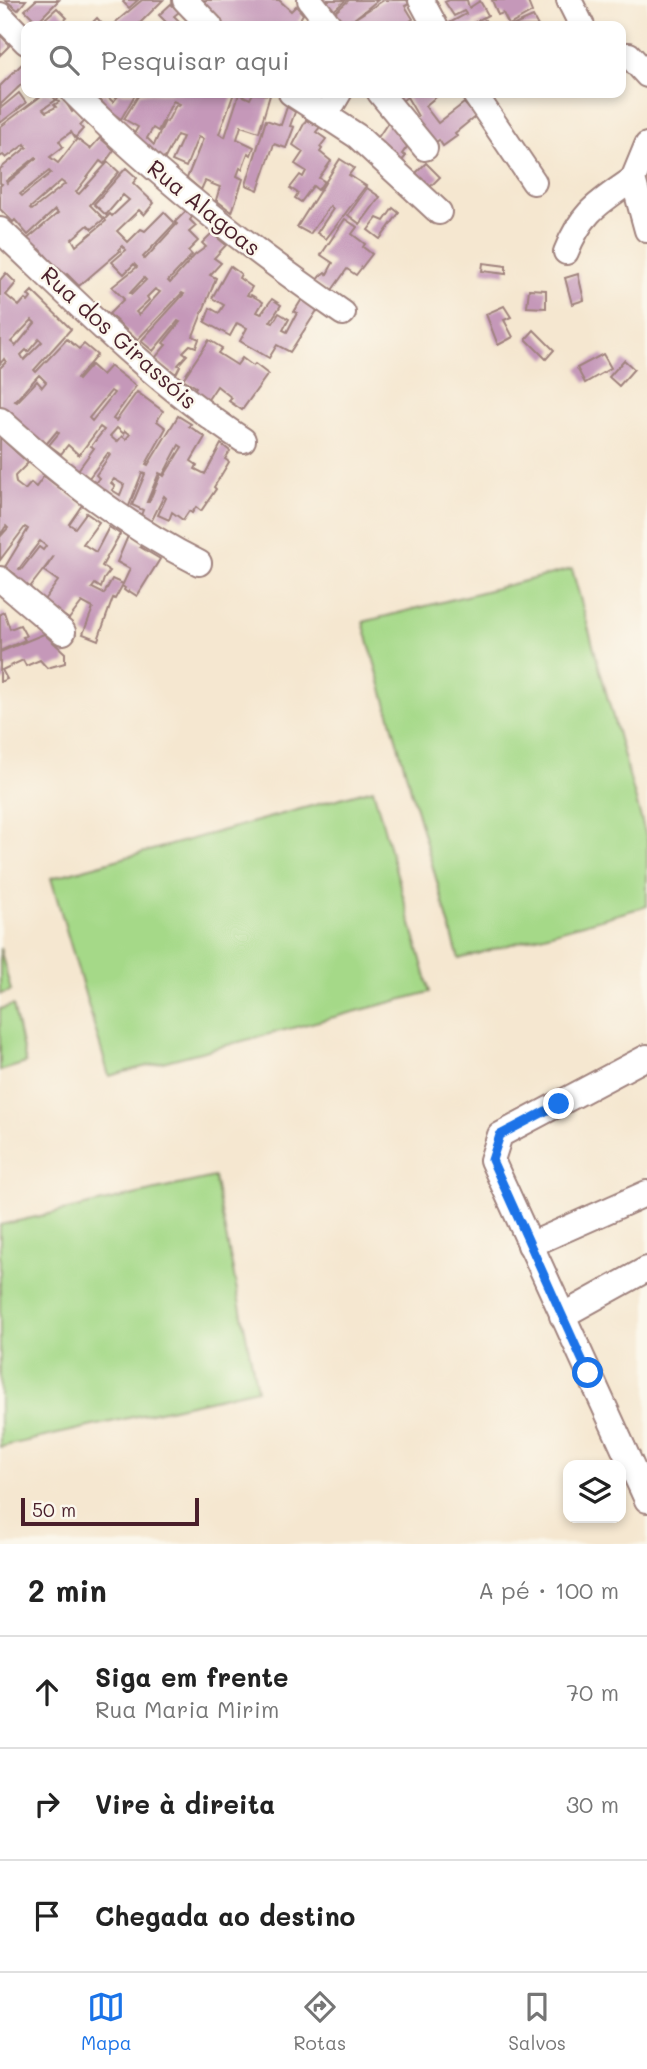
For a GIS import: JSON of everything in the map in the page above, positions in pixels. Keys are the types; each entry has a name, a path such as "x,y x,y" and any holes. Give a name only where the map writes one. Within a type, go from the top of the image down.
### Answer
{"street":[{"path":"185,0 205,21"},
{"path":"310,0 326,21"},
{"path":"421,0 432,21"},
{"path":"569,0 580,21"},
{"path":"0,15 21,38"},
{"path":"626,56 647,75"},
{"name":"Rua Alagoas","path":"79,98 116,135 199,206 276,266 343,313"},
{"path":"299,98 357,136 439,212"},
{"path":"326,115 336,98"},
{"path":"384,98 425,148"},
{"path":"477,98 534,183"},
{"path":"566,252 574,232 589,210 634,179 647,145"},
{"path":"634,179 647,230"},
{"name":"Rua dos Girassóis","path":"0,230 124,348 185,399 243,440"},
{"path":"0,421 78,486 131,525 199,563"},
{"path":"0,579 63,632"},
{"path":"647,1057 500,1135 492,1160 647,1500"},
{"path":"530,1245 647,1193"},
{"path":"562,1316 647,1269"}],"green space":[{"path":"572,569 647,840 647,906 459,959 363,622"},
{"path":"373,789 430,992 109,1076 51,878"},
{"path":"0,948 11,991 0,994"},
{"path":"13,1005 26,1063 0,1071 0,1009"},
{"path":"214,1177 257,1389 0,1447 0,1225"}],"building":[{"path":"5,0 26,0 18,10"},
{"path":"36,0 59,0 38,21 25,10"},
{"path":"138,0 129,8 123,2"},
{"path":"142,0 163,0 142,21 117,21"},
{"path":"193,0 279,0 291,11 296,6 303,14 299,21 216,21 220,18 215,13 212,15"},
{"path":"315,0 346,0 325,18"},
{"path":"349,0 378,0 354,19 384,0 407,0 409,4 405,6 413,19 339,21 333,14"},
{"path":"467,0 469,8 480,1 488,15 477,21 453,21 466,14 464,11 454,16 445,2"},
{"path":"492,0 534,0 528,2 532,12 516,21 507,21 503,13 498,15"},
{"path":"171,4 179,12 174,16 179,21 165,21 159,15"},
{"path":"57,8 67,18 63,21 43,21"},
{"path":"0,35 10,45 0,55"},
{"path":"21,65 21,85 0,105 0,86"},
{"path":"19,93 26,103 0,123 0,105 2,107"},
{"path":"38,98 56,100 43,109 46,112 56,107 54,105 59,102 57,99 63,98 72,112 75,110 84,122 80,126 83,129 75,138 71,132 59,141 63,147 50,157 58,163 77,139 90,149 100,138 114,150 104,164 100,161 76,192 79,194 108,162 119,172 90,205 104,219 92,229 88,225 72,239 76,246 129,200 123,195 106,215 94,204 126,168 137,178 133,183 154,203 144,215 139,210 117,231 128,242 141,229 145,231 164,212 175,223 143,257 145,259 186,211 196,226 189,232 198,241 188,251 192,255 168,281 170,283 195,255 206,247 202,243 212,233 226,245 214,258 221,263 210,275 216,278 193,336 199,339 196,347 190,345 183,352 187,355 178,365 180,366 176,374 155,358 180,322 178,321 153,351 141,341 184,294 182,293 137,340 109,314 124,299 112,287 137,267 134,264 124,274 112,262 126,250 122,246 120,251 79,286 67,274 64,276 40,249 37,252 25,241 58,213 55,210 28,235 15,220 13,222 0,209 0,169 27,147 25,144 6,158 3,155 0,157 0,127","holes":["37,158 7,183 6,181","49,171 51,173 22,196 20,194","61,181 65,184 32,210 30,208","144,278 146,280 132,294 130,293","155,289 160,292 139,315 136,312 149,300 147,297"]},
{"path":"99,98 109,98 113,102 116,98 133,98 121,119 107,109"},
{"path":"137,98 232,98 219,134 225,137 238,98 269,98 259,132 241,126 237,139 254,147 251,155 248,153 237,176 243,179 232,212 216,200 220,187 205,181 201,190 187,178 203,139 198,137 186,167 172,161 183,137 177,135 163,162 131,139 138,127 124,119","holes":["173,101 180,104 176,105 167,122 165,121 154,145 147,138 153,128 158,131"]},
{"path":"388,98 406,98 394,107"},
{"path":"408,98 435,98 425,106 438,123 464,103 476,116 443,146 439,140 427,148 406,125 418,116"},
{"path":"287,107 295,112 290,126 294,127 286,148 274,144 258,190 246,185 266,120 281,125"},
{"path":"306,120 320,127 316,132 326,139 320,152 331,161 319,178 324,181 318,190 313,186 301,202 295,198 298,193 290,188 306,171 295,164 303,152 293,145"},
{"path":"389,121 407,147 402,154 406,156 400,163 375,142"},
{"path":"340,159 354,168 349,175 366,186 326,239 317,233 333,209 330,206 310,234 297,227"},
{"path":"426,163 440,177 429,188 414,175"},
{"path":"367,188 380,197 360,224 348,215"},
{"path":"393,208 399,213 380,239 368,230 377,218 384,221"},
{"path":"345,219 357,227 352,234 365,244 363,247 372,254 356,275 347,269 330,293 315,283 325,272 327,274 333,263 321,255"},
{"path":"483,263 506,266 506,274 482,271"},
{"path":"230,266 241,274 239,278 252,287 247,295 263,302 257,312 261,314 272,299 281,305 270,322 273,323 279,313 289,319 283,330 287,332 302,299 318,309 290,352 277,345 269,358 240,341 247,328 237,323 230,336 205,322 210,308 219,313 224,305 212,298"},
{"path":"6,273 16,283 6,295 19,306 25,299 28,302 31,298 28,295 32,291 71,329 34,370 36,372 67,339 79,349 84,344 97,355 78,380 91,365 102,375 110,366 136,386 113,419 116,421 137,392 163,411 157,421 166,428 146,464 148,465 178,416 205,437 191,461 197,465 195,469 205,474 221,444 230,451 225,459 229,462 214,487 216,489 201,511 196,507 192,513 189,511 183,520 172,512 169,520 158,515 166,498 164,496 150,524 140,518 143,510 132,505 145,474 142,473 127,511 92,487 99,478 96,475 110,455 108,453 85,483 71,471 74,467 78,470 94,448 91,446 104,430 100,427 79,455 68,445 61,454 49,445 59,433 57,431 43,448 0,411 0,368 6,362 4,359 0,364 0,280","holes":["32,320 35,323 16,346 11,342","39,339 42,342 24,360 21,355 26,350 28,352","39,375 46,382 42,387 37,381 15,401","111,391 114,393 92,421 89,418","117,428 124,434 125,431 130,434 126,439 122,436 117,442 110,436","179,445 182,447 164,476 161,474 163,475","159,473 161,474 147,502","114,479 124,485 120,495 112,490 115,486 111,483"]},
{"path":"578,274 584,300 572,304 565,278"},
{"path":"529,289 546,290 546,308 527,307"},
{"path":"504,306 511,317 504,320 513,337 498,345 486,314"},
{"path":"534,330 554,350 546,359 526,339"},
{"path":"209,340 222,348 218,353 237,365 242,358 268,374 242,410 229,401 232,398 217,386 207,401 193,392 196,387 183,379"},
{"path":"603,354 611,368 585,383 577,368"},
{"path":"624,360 634,369 619,386 609,377"},
{"path":"0,437 28,463 15,476 16,483 25,490 31,483 36,487 44,476 82,505 69,524 75,528 86,513 99,522 83,544 96,552 109,527 120,534 102,566 110,571 101,588 95,584 92,588 104,594 112,579 123,584 130,569 117,562 128,536 160,559 137,596 129,591 128,593 122,586 115,599 113,598 98,640 83,634 93,608 82,602 69,619 56,610 53,614 41,604 58,581 44,571 54,556 27,591 11,580 15,574 5,567 28,529 25,527 0,560 0,537 8,528 6,526 0,535","holes":["40,541 46,546 43,550 39,547 21,570 19,569"]},
{"path":"4,612 10,629 20,625 26,636 23,637 25,640 0,651 0,614"},
{"path":"44,634 65,653 65,663 47,668 40,660 26,666 23,660 2,670 7,679 0,682 0,652"}],"route":[{"path":"559,1104 500,1135 492,1160 588,1373"}]}
